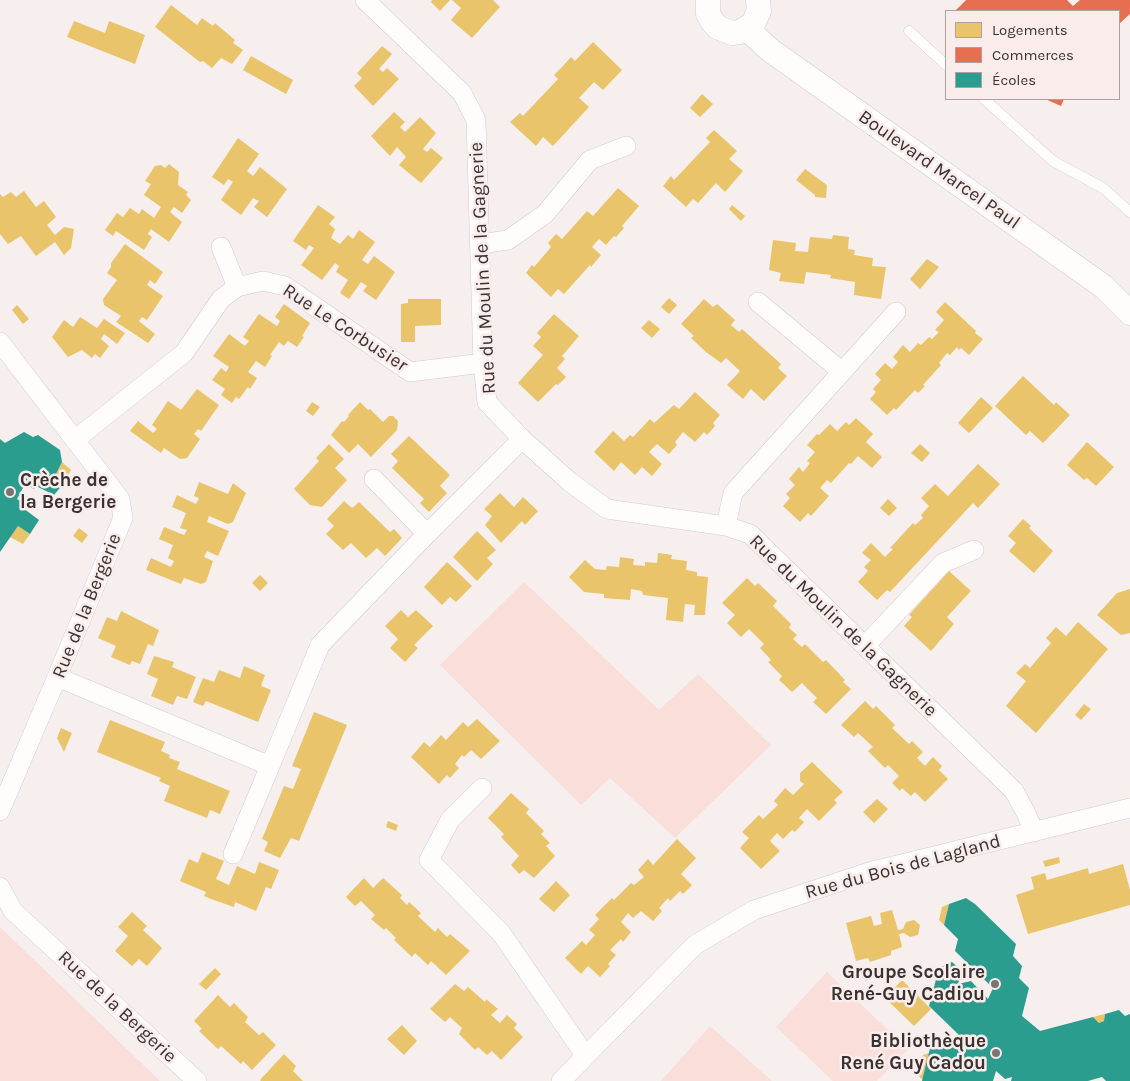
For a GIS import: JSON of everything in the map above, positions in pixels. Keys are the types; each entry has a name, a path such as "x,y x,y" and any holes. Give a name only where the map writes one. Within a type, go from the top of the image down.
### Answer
{"street":[{"name":"Rue du Moulin de la Gagnerie","path":"365,0 462,93 476,120 483,364 487,402 522,439 570,482 607,509 726,526 750,534 1014,791 1034,832"},
{"path":"708,0 708,14 717,27 732,33 740,32 753,24 759,11 758,0"},
{"name":"Boulevard Marcel Paul","path":"747,29 770,50 1104,287 1130,313"},
{"path":"480,244 508,240 545,214 590,160 626,146"},
{"path":"221,247 237,287"},
{"name":"Rue Le Corbusier","path":"76,439 184,353 221,299 237,287 263,281 286,286 410,372 483,364"},
{"path":"758,302 841,371"},
{"path":"726,526 733,493 896,312"},
{"name":"Rue de la Bergerie","path":"0,342 120,499 123,518 57,677 8,769 0,811"},
{"path":"232,854 320,645 426,534 522,439"},
{"path":"374,479 426,534"},
{"path":"865,646 943,563 974,550"},
{"path":"57,677 270,766"},
{"path":"482,788 450,820 429,860 501,933 585,1055"},
{"name":"Rue du Bois de Lagland","path":"561,1081 695,945 754,910 869,872 1130,808"},
{"name":"Rue de la Bergerie","path":"0,888 13,911 197,1081"}],"lane":[{"path":"908,31 945,64"},
{"path":"985,100 1053,161 1103,188 1130,212"}],"shaded area":[{"path":"524,582 659,710 698,674 771,745 675,838 610,778 581,805 440,665"},
{"path":"0,927 160,1081 0,1081"},
{"path":"827,972 908,1049 877,1081 833,1081 776,1027"},
{"path":"710,1026 772,1081 661,1081"}],"building: Logements":[{"path":"432,0 450,0 440,11 431,2"},
{"path":"452,0 493,0 500,7 472,38 451,20 461,8"},
{"path":"171,5 197,25 202,18 213,26 215,23 235,40 233,43 243,50 232,64 221,58 212,68 203,61 200,62 155,27"},
{"path":"74,21 105,33 109,21 145,35 135,64 67,37"},
{"path":"593,42 622,70 603,90 594,82 579,98 589,107 553,146 543,137 536,146 510,122 520,113 523,116 558,79 554,75 571,57 575,61"},
{"path":"382,46 392,54 379,69 383,72 387,68 399,79 373,106 354,86 362,78 357,73"},
{"path":"251,56 293,80 286,94 243,70"},
{"path":"702,94 713,104 700,117 690,108"},
{"path":"394,112 405,122 400,127 405,132 420,117 436,133 423,149 427,152 431,148 443,158 421,183 399,165 406,157 397,147 390,156 371,136"},
{"path":"714,130 737,151 729,159 743,171 725,192 716,183 698,203 693,199 686,207 663,186 671,176 674,180 710,142 706,138"},
{"path":"238,138 259,154 247,171 253,176 260,167 287,189 267,217 254,207 259,201 253,198 241,215 221,200 233,182 228,179 224,185 212,177"},
{"path":"169,164 179,172 178,185 188,192 186,195 191,200 182,213 174,207 170,212 182,222 169,242 151,229 148,234 152,237 144,250 116,231 113,236 105,230 117,213 123,217 130,208 139,214 142,209 154,218 161,207 144,195 151,184 145,181 155,166 161,165 165,168"},
{"path":"805,169 827,185 826,198 815,197 796,180"},
{"path":"618,188 639,206 622,226 624,228 616,237 614,236 606,245 599,239 592,247 601,255 591,267 590,265 564,294 558,289 551,297 526,273 532,265 534,267 551,247 548,243 556,234 562,239 587,211 593,216"},
{"path":"24,191 36,207 44,201 56,217 47,225 55,235 64,227 74,229 71,248 64,255 55,242 36,256 21,236 8,244 0,234 0,194 3,197 11,192 16,197"},
{"path":"318,205 335,217 329,224 335,229 331,238 340,244 348,235 353,239 359,230 375,242 362,260 368,264 374,256 395,272 376,300 363,291 367,286 361,282 349,299 340,293 348,280 336,272 339,266 335,263 322,280 301,265 314,248 309,245 306,250 293,241"},
{"path":"732,205 745,216 741,221 729,209"},
{"path":"833,235 849,237 848,249 855,250 854,255 873,258 872,266 886,267 881,299 854,295 855,282 830,278 831,275 806,272 804,284 779,281 781,273 769,270 773,240 796,243 795,251 808,252 810,237 832,239"},
{"path":"125,244 163,272 155,284 150,280 147,285 163,296 147,320 142,317 139,321 155,334 148,343 116,322 121,316 104,305 103,299 117,280 107,273 111,263"},
{"path":"927,259 939,267 920,289 910,279"},
{"path":"669,298 677,305 669,314 661,307"},
{"path":"408,299 441,299 441,325 415,326 415,342 401,342 401,304 408,303"},
{"path":"704,299 713,307 717,304 735,320 731,325 739,332 742,329 781,364 778,368 787,376 764,401 751,389 743,399 727,385 740,371 726,358 721,363 706,352 691,338 694,336 681,324"},
{"path":"945,302 983,339 969,355 957,347 950,355 947,353 939,363 941,365 923,385 925,386 918,393 915,390 896,410 894,408 887,415 870,399 876,392 873,389 881,380 875,374 885,363 892,369 898,362 893,357 903,345 910,352 918,343 921,345 929,337 932,339 939,332 935,330 944,320 936,312"},
{"path":"284,304 310,323 302,336 304,337 297,347 288,341 284,346 279,342 270,355 272,356 265,367 256,361 248,372 257,378 250,389 248,387 239,399 236,397 232,403 221,395 225,389 212,380 221,368 226,372 229,367 213,356 229,334 245,346 249,341 243,337 259,314 277,326 280,321 275,317"},
{"path":"17,305 29,319 23,324 12,310"},
{"path":"554,314 579,336 562,356 565,359 557,368 566,377 538,402 518,383 543,355 533,346 541,337 537,333"},
{"path":"80,317 97,328 104,319 125,333 117,344 104,334 101,339 109,346 100,358 95,354 92,358 82,350 68,357 52,337 64,320 73,327"},
{"path":"649,320 660,329 652,338 641,328"},
{"path":"1023,376 1054,405 1056,402 1070,415 1043,443 1030,431 1026,435 995,406"},
{"path":"197,389 219,405 201,431 198,429 194,434 200,439 187,458 180,459 164,448 161,453 130,431 138,421 153,433 157,429 152,425 168,401 181,410"},
{"path":"695,392 720,415 713,423 715,426 707,435 704,432 695,442 683,432 675,442 677,445 669,454 657,444 649,452 662,464 652,476 642,467 635,475 621,462 614,471 594,452 613,431 624,441 630,435 633,437 650,419 654,423 674,405 679,409"},
{"path":"981,397 993,408 969,433 958,423"},
{"path":"312,402 320,407 313,416 306,411"},
{"path":"360,402 383,422 389,416 393,416 398,421 397,430 371,457 358,444 349,453 331,435"},
{"path":"856,418 873,434 866,442 882,457 872,468 858,456 831,483 827,480 820,488 829,496 811,516 808,513 800,522 783,506 790,498 786,494 795,485 789,479 799,467 803,472 810,463 807,461 815,452 807,445 830,424 837,431 846,422 849,425"},
{"path":"409,436 450,475 440,486 447,493 429,512 420,503 424,499 392,468 398,461 391,454"},
{"path":"1087,442 1114,467 1096,486 1087,478 1084,480 1067,465"},
{"path":"329,444 344,459 335,468 347,480 322,507 310,505 294,489 319,461 316,458"},
{"path":"920,444 930,453 922,462 911,453"},
{"path":"62,462 71,470 64,483 55,476"},
{"path":"978,464 1000,484 978,508 973,503 890,592 887,590 877,600 858,582 868,571 864,567 871,560 862,553 871,543 885,557 893,549 890,548 913,523 915,525 923,518 921,515 929,506 921,498 935,484 948,496"},
{"path":"199,482 228,494 233,483 246,493 233,522 228,524 209,516 207,522 229,531 218,556 207,551 204,557 213,561 206,582 201,584 184,578 181,584 146,570 151,558 171,567 174,561 168,558 173,545 159,539 164,527 184,535 187,530 180,528 186,513 172,507 177,495 196,504 199,498 194,496"},
{"path":"500,493 514,507 523,497 538,511 525,525 522,521 501,543 485,525 492,516 484,509"},
{"path":"888,499 897,508 889,516 880,508"},
{"path":"344,501 352,508 359,502 390,532 394,529 402,538 385,556 377,548 366,558 351,543 343,550 326,534 334,526 327,519"},
{"path":"1023,519 1031,526 1029,528 1053,551 1034,573 1009,551 1016,543 1008,536"},
{"path":"18,526 30,534 23,544 10,537"},
{"path":"79,528 88,535 82,543 73,536"},
{"path":"477,531 496,550 487,558 493,564 477,581 453,557"},
{"path":"658,553 672,555 671,559 687,561 686,570 697,572 697,576 708,577 705,615 694,615 695,605 685,604 683,622 666,620 668,598 643,595 642,591 631,589 630,600 604,598 604,594 584,592 569,577 585,560 595,569 606,570 607,566 619,567 620,557 634,559 633,565 645,566 645,562 657,563"},
{"path":"447,562 472,586 456,602 450,597 442,605 424,587"},
{"path":"949,571 971,591 947,617 954,624 931,651 904,626 912,617 909,615"},
{"path":"260,575 268,583 260,591 252,583"},
{"path":"747,578 755,586 758,583 777,601 773,606 791,624 789,628 797,635 793,639 802,647 805,644 823,662 826,660 851,689 826,714 813,702 817,698 802,683 792,692 779,680 782,676 768,662 771,660 760,648 764,644 749,629 741,637 727,623 735,615 722,603"},
{"path":"1130,589 1130,633 1121,635 1097,615 1117,593"},
{"path":"401,610 408,617 416,610 433,626 414,645 418,648 405,662 390,648 398,639 385,626"},
{"path":"121,611 159,630 153,646 148,644 140,664 132,661 130,665 111,657 116,646 98,638 107,617 117,621"},
{"path":"1078,622 1108,649 1036,733 1006,706 1026,681 1016,673 1025,664 1030,668 1051,643 1046,638 1056,627 1066,636"},
{"path":"154,656 174,662 172,667 196,677 187,699 177,696 173,705 151,696 158,679 147,674"},
{"path":"244,666 265,675 261,686 271,690 258,722 206,701 203,706 193,702 203,678 214,682 219,670 240,678"},
{"path":"865,701 873,709 876,706 895,725 892,728 909,744 912,741 923,752 917,758 925,766 933,757 942,766 939,770 948,779 925,802 915,792 911,796 902,788 900,791 892,783 899,776 888,765 885,768 868,751 873,747 858,733 854,737 841,725"},
{"path":"1084,704 1091,709 1081,720 1075,715"},
{"path":"314,712 347,725 299,841 291,838 280,858 264,851 268,842 262,839 284,786 293,789 301,769 292,766"},
{"path":"477,719 500,741 481,759 471,750 464,757 462,755 455,764 459,768 450,778 447,775 439,784 411,757 424,742 430,747 441,735 446,740 463,722 468,727"},
{"path":"110,720 165,742 161,751 170,755 169,758 180,762 177,769 230,791 220,814 210,810 207,818 164,801 170,786 159,781 161,778 97,752"},
{"path":"61,728 72,733 64,752 57,738"},
{"path":"812,762 843,792 834,800 837,803 819,821 807,809 799,818 804,822 795,832 792,830 783,839 777,833 770,841 780,851 761,869 740,848 749,838 742,832 759,815 763,819 778,805 774,801 785,788 793,795 804,784 800,781 800,773"},
{"path":"511,793 529,809 526,813 544,831 541,834 550,843 546,846 555,856 534,878 524,870 519,874 511,865 519,856 501,837 504,834 488,818"},
{"path":"877,799 888,809 874,823 863,812"},
{"path":"388,821 398,825 396,831 386,827"},
{"path":"677,839 696,858 681,874 692,885 683,894 680,891 670,901 668,898 659,908 662,911 653,921 641,911 633,918 628,913 621,922 631,932 623,942 621,939 610,950 616,955 608,964 610,966 600,977 588,966 581,974 565,958 582,941 586,945 595,935 589,930 599,919 595,915 631,883 634,885 644,877 638,870 648,859 653,865"},
{"path":"202,852 224,861 216,879 229,885 237,866 255,874 259,862 279,870 271,889 266,887 256,911 235,902 234,907 211,899 204,896 206,892 180,881 189,859 198,863"},
{"path":"1059,857 1060,863 1045,867 1043,861"},
{"path":"1123,864 1130,890 1130,905 1028,934 1016,895 1034,889 1031,877 1045,873 1047,880 1088,868 1089,874"},
{"path":"364,878 373,888 383,878 402,895 400,898 407,905 409,902 421,913 418,916 435,932 438,928 447,937 450,934 470,951 446,975 431,961 428,965 415,953 412,957 394,940 396,938 386,928 384,930 371,919 375,915 361,901 355,906 346,897"},
{"path":"556,881 570,895 554,912 539,899"},
{"path":"949,904 944,925 939,920 942,907"},
{"path":"892,910 898,930 903,929 906,922 914,920 920,925 918,935 910,937 904,933 899,934 902,947 891,951 891,955 870,962 868,958 856,961 846,923 871,916 874,926 882,924 880,913"},
{"path":"132,912 147,926 143,930 162,948 147,966 139,959 132,966 115,951 128,936 118,927"},
{"path":"215,968 221,974 206,990 199,984"},
{"path":"902,980 931,1009 914,1026 885,998"},
{"path":"455,984 464,991 468,987 485,1002 486,999 498,1009 491,1015 500,1023 507,1015 517,1024 514,1028 523,1037 501,1060 492,1051 487,1055 478,1047 475,1050 459,1034 462,1028 450,1017 445,1022 430,1009"},
{"path":"218,995 230,1007 234,1003 248,1017 245,1022 259,1035 263,1032 276,1045 252,1070 243,1061 241,1064 221,1046 218,1049 199,1031 202,1029 194,1021"},
{"path":"1105,1014 1104,1021 1099,1023 1093,1017"},
{"path":"402,1025 417,1041 404,1055 387,1039"},
{"path":"929,1053 923,1080 917,1075 923,1055"},
{"path":"284,1054 296,1066 293,1071 303,1081 261,1081 260,1080"}],"building: Commerces":[{"path":"966,0 1067,0 1073,6 1080,0 1130,0 1130,14 1120,23 1120,10 956,10"},
{"path":"1047,100 1064,100 1061,106"}],"building: Écoles":[{"name":"Crèche de la Bergerie","path":"24,432 33,437 38,435 60,450 62,462 55,476 64,483 54,495 36,486 34,489 25,484 17,499 25,504 23,508 39,520 30,534 18,526 0,552 0,439 5,443"},
{"path":"966,898 975,904 1016,944 1013,956 1022,966 1019,978 1029,988 1022,1016 1040,1031 1093,1017 1099,1023 1104,1021 1105,1014 1119,1010 1125,1016 1130,1014 1130,1081 1106,1081 1102,1077 1088,1081 1011,1081 1012,1077 1005,1079 996,1071 993,1081 922,1081 932,1040 945,1037 954,1045 958,1034 929,1006 939,968 952,962 962,971 958,984 971,981 988,999 993,988 955,951 958,939 944,925 949,904"}],"place":[{"name":"Crèche de la Bergerie","path":"10,492"},
{"name":"Groupe Scolaire René-Guy Cadiou","path":"995,984"},
{"name":"Bibliothèque René Guy Cadou","path":"996,1053"}]}
